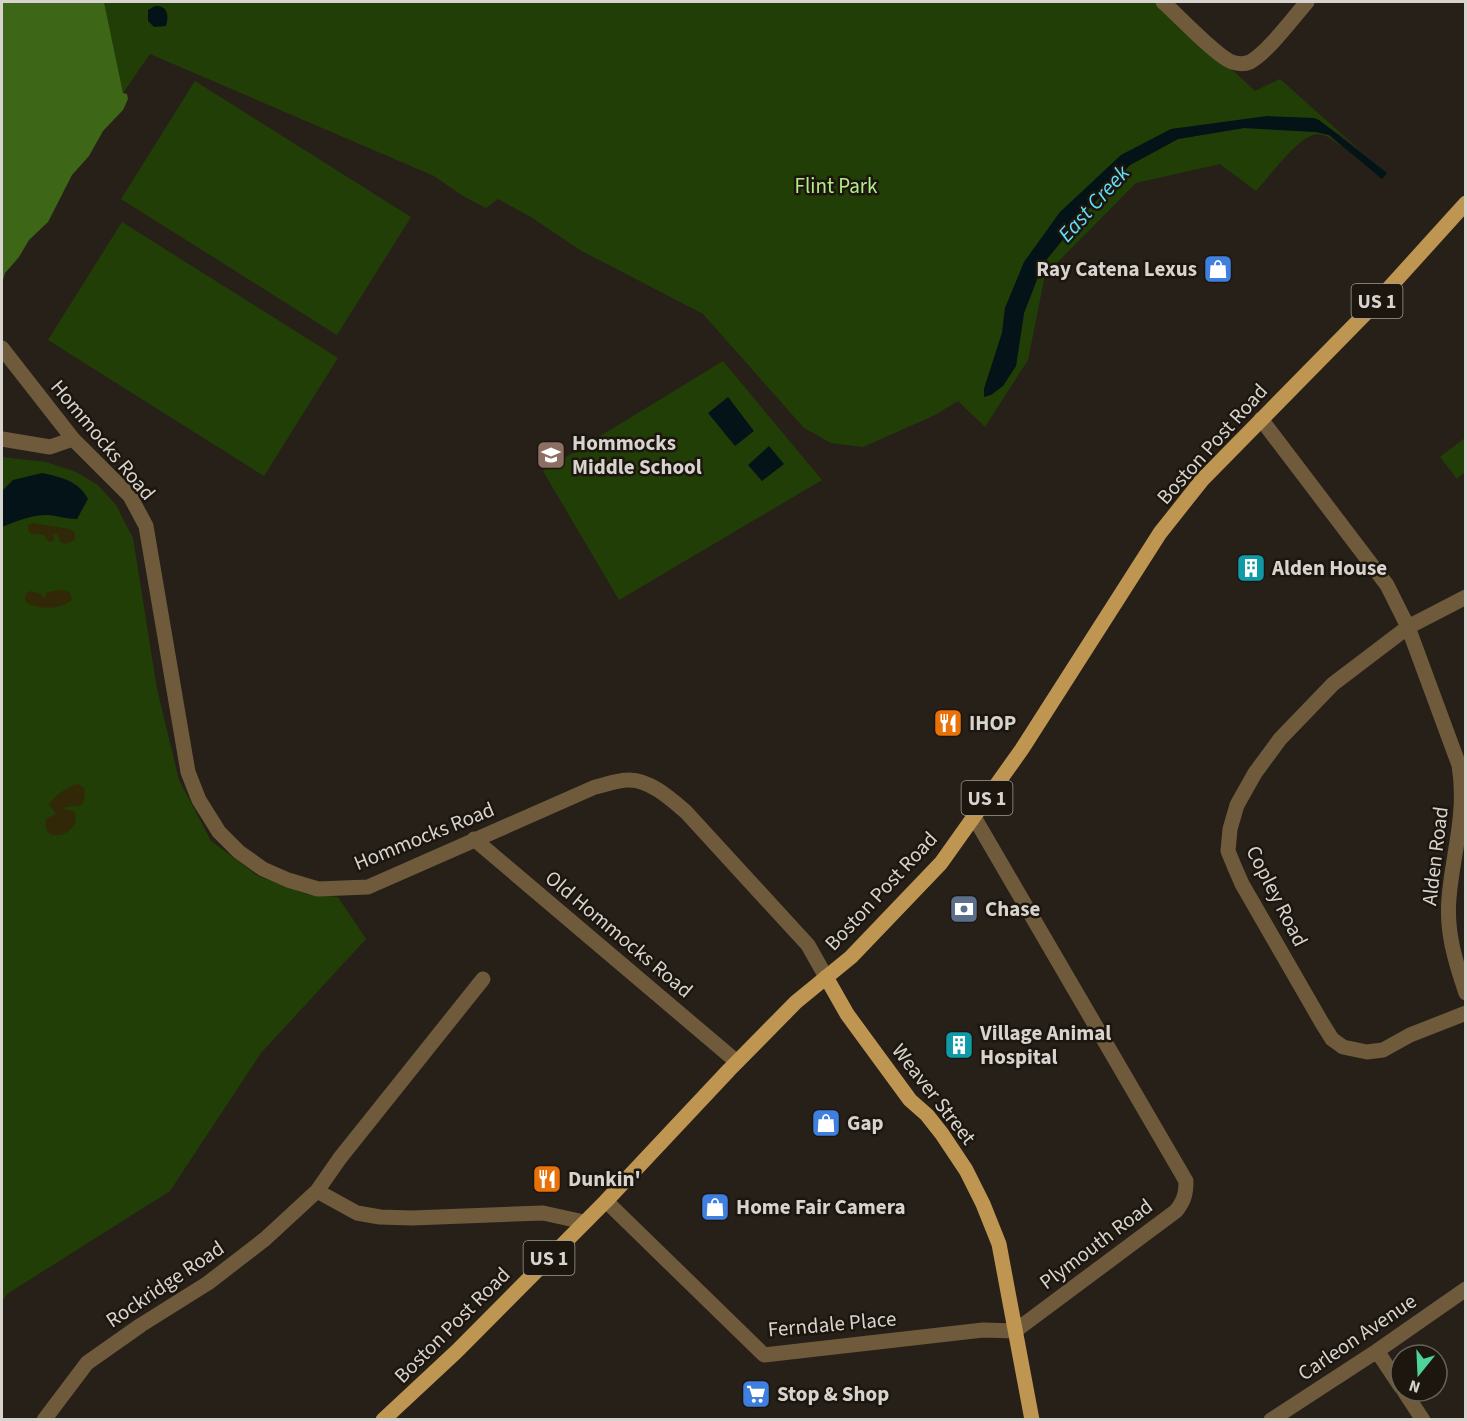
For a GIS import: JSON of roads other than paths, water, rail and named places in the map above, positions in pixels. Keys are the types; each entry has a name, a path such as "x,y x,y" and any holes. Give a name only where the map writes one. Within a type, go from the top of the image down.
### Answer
{"main road":[{"name":"Boston Post Road","path":"384,1419 457,1350 606,1201 796,1002 851,957 941,863 1022,749 1161,533 1202,480 1370,309 1466,203"},
{"name":"Weaver Street","path":"826,977 847,1014 910,1100 927,1115 942,1134 966,1170 983,1204 999,1244 1032,1419"}],"street":[{"path":"1163,2 1218,52 1231,62 1243,64 1250,62 1261,53 1307,2"},
{"name":"Hommocks Road","path":"2,348 73,439 130,496 146,526 188,772 199,800 219,832 239,852 263,869 318,889 368,887 595,787 629,780 647,785 666,795 686,812 808,945 826,977"},
{"name":"Alden Road","path":"1261,418 1387,585 1408,627 1459,765 1464,783 1462,831 1449,897 1449,926 1453,955 1466,993"},
{"path":"2,439 50,447 73,439"},
{"name":"Copley Road","path":"1466,597 1408,627 1333,684 1280,739 1255,773 1237,805 1230,829 1228,851 1242,884 1332,1039 1343,1047 1367,1052 1383,1050 1410,1035 1466,1013"},
{"name":"Plymouth Road","path":"974,817 1186,1181 1183,1202 1176,1211 1015,1331"},
{"name":"Old Hommocks Road","path":"474,839 737,1062"},
{"name":"Rockridge Road","path":"44,1419 87,1363 141,1325 208,1283 265,1239 317,1191 340,1158 483,979"},
{"path":"317,1191 357,1213 380,1217 543,1213 585,1222"},
{"name":"Ferndale Place","path":"606,1201 764,1355 983,1330 1015,1331"},
{"name":"Carleon Avenue","path":"1271,1419 1377,1351 1466,1289"},
{"path":"1377,1351 1389,1369"},
{"path":"1412,1403 1423,1419"}],"water":[{"path":"155,6 165,9 166,26 154,27 148,21 148,10"},
{"name":"East Creek","path":"1267,116 1319,120 1387,173 1382,179 1329,135 1316,132 1244,128 1178,139 1130,165 1082,216 1043,264 1024,313 1016,366 1003,386 984,397 984,389 1002,333 1005,308 1024,262 1060,212 1121,155 1171,129"},
{"path":"728,397 754,431 735,446 708,413"},
{"path":"769,446 784,464 762,481 748,465"},
{"path":"42,473 69,481 84,493 88,499 77,519 42,515 2,527 2,491 13,480"}],"place":[{"name":"Ray Catena Lexus","path":"1218,269"},
{"name":"Hommocks Middle School","path":"551,455"},
{"name":"Alden House","path":"1251,568"},
{"name":"IHOP","path":"948,723"},
{"name":"Chase","path":"964,909"},
{"name":"Village Animal Hospital","path":"959,1045"},
{"name":"Gap","path":"826,1123"},
{"name":"Dunkin'","path":"547,1179"},
{"name":"Home Fair Camera","path":"715,1207"},
{"name":"Stop & Shop","path":"756,1394"}],"park label":[{"name":"Flint Park","path":"836,186"}]}
